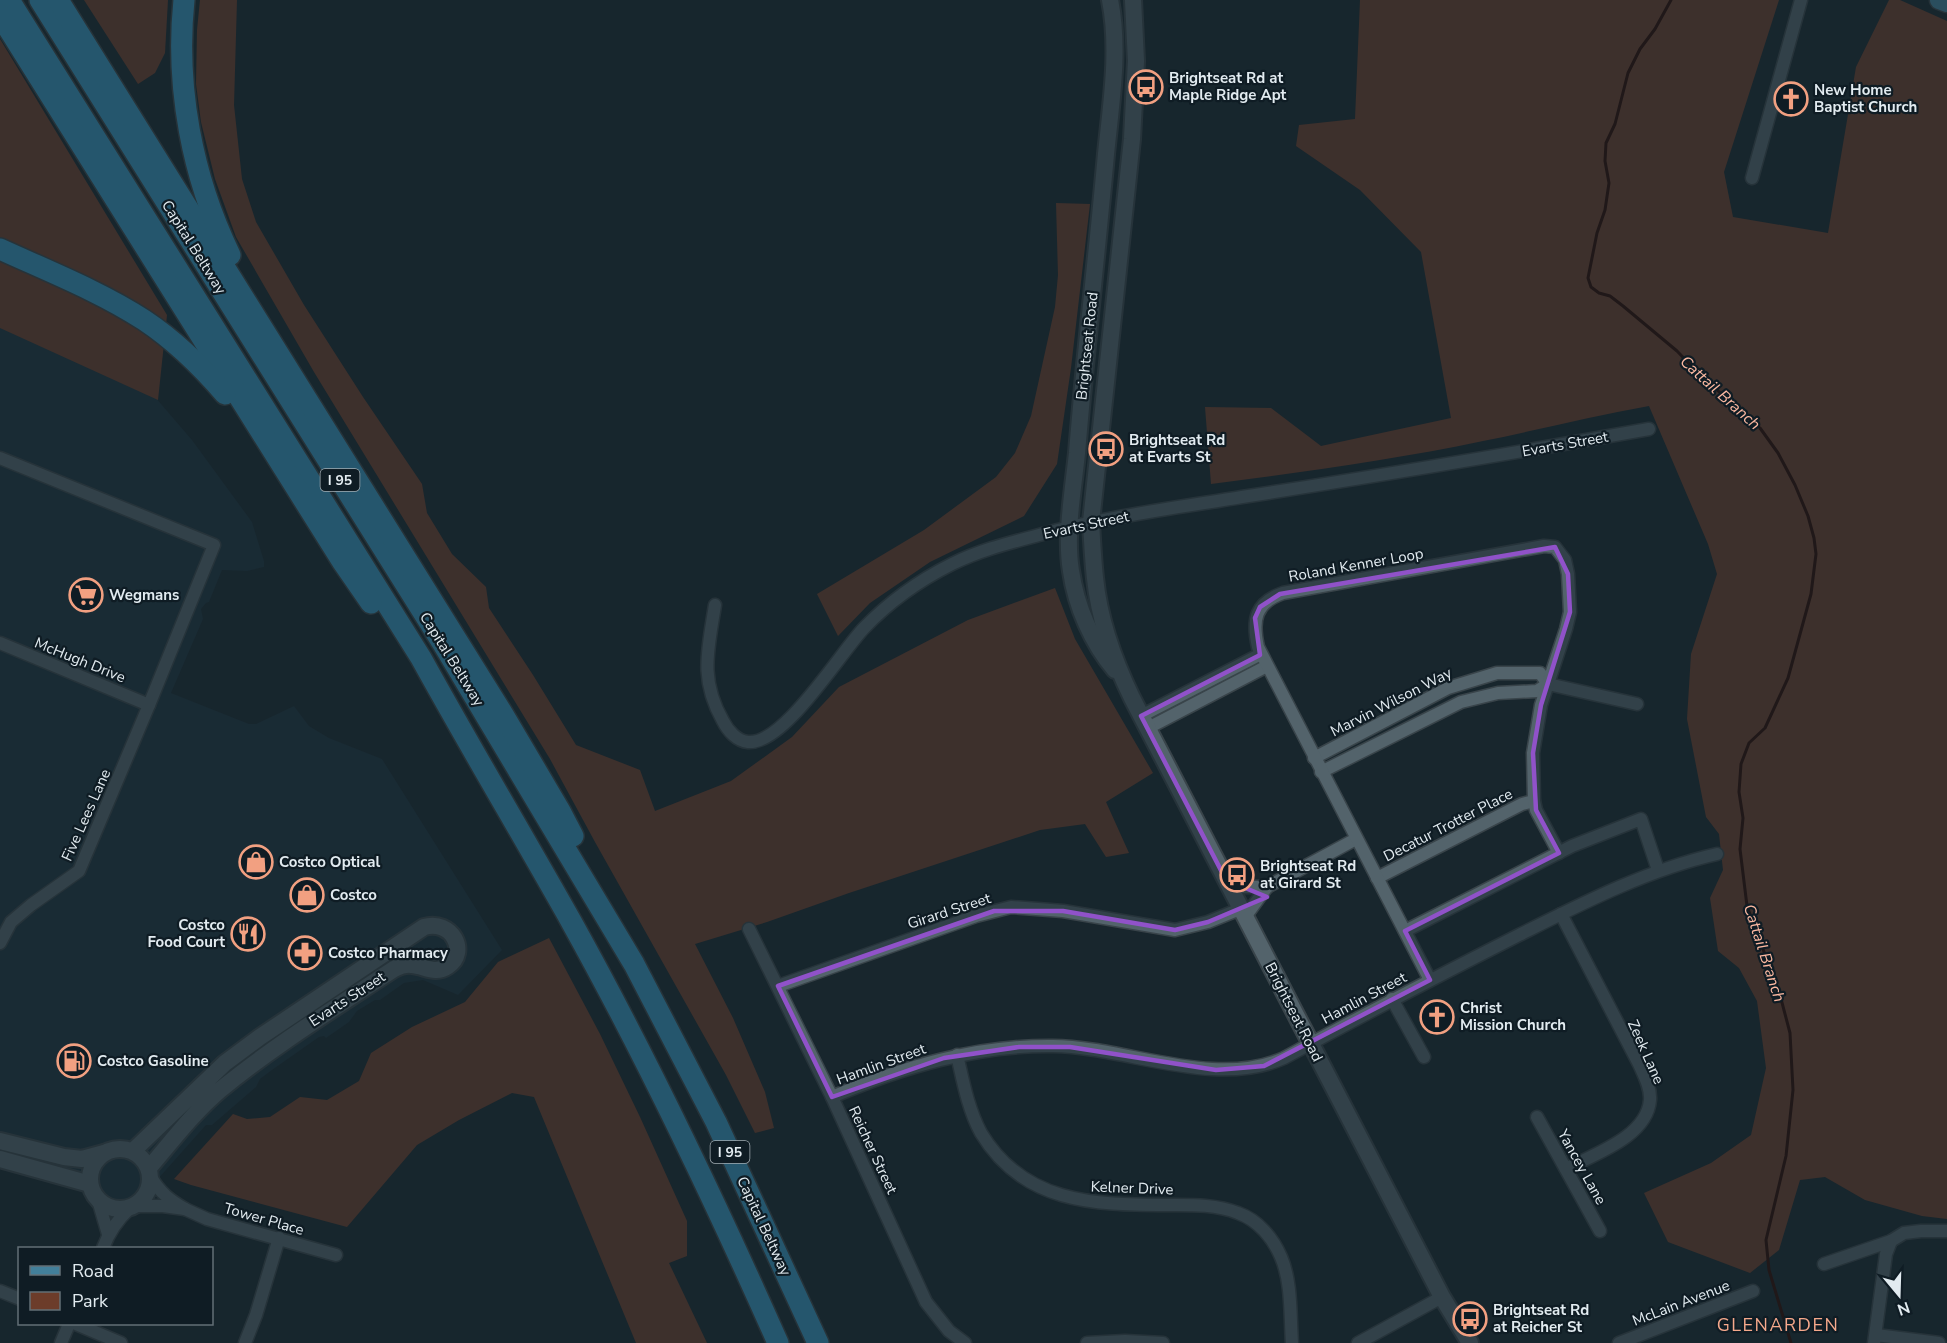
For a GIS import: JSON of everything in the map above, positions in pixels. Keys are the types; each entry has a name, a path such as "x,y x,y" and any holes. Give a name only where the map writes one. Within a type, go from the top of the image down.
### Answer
{"highway":[{"name":"Capital Beltway","path":"9,0 421,658 572,924 637,1046 689,1149 778,1343"},
{"name":"Capital Beltway","path":"40,0 443,644 634,964 716,1122 818,1343"},
{"path":"58,0 486,686 549,792 584,858 634,964"},
{"path":"184,0 180,57 183,92 199,173 223,242 269,337"},
{"path":"0,15 342,561 474,755"},
{"path":"0,249 119,305 169,339 214,381 273,452"}],"main road":[{"path":"1939,0 1947,3"}],"street":[{"name":"Brightseat Road","path":"1110,0 1114,44 1112,91 1082,395 1069,555 1077,600 1101,652 1123,679"},
{"name":"Brightseat Road","path":"1133,0 1136,61 1132,139 1091,522 1095,580 1100,608 1123,679 1144,722 1442,1297 1470,1343"},
{"path":"1752,178 1801,0"},
{"name":"Evarts Street","path":"715,605 706,664 706,677 711,696 730,731 742,741 754,742 771,735 788,720 865,627 893,602 953,564 991,547 1091,522 1649,429"},
{"name":"Five Lees Lane","path":"0,458 214,545 79,870 11,922 0,943"},
{"name":"Roland Kenner Loop","path":"1430,980 1261,654 1254,630 1255,618 1260,607 1280,594 1544,546 1555,547 1564,560 1570,599 1566,629 1541,705 1533,753 1536,810 1559,853"},
{"name":"McHugh Drive","path":"0,643 149,705"},
{"path":"1144,722 1261,654"},
{"path":"1144,722 1268,666"},
{"name":"Marvin Wilson Way","path":"1314,758 1440,692 1497,673 1540,673 1548,684 1637,704"},
{"name":"Marvin Wilson Way","path":"1322,772 1461,702 1498,693 1537,691 1548,684"},
{"name":"Decatur Trotter Place","path":"1377,878 1511,809 1534,801"},
{"path":"1405,931 1572,846 1641,819 1658,870"},
{"path":"1242,913 1267,887 1356,839"},
{"name":"Hamlin Street","path":"832,1097 904,1070 957,1055 1019,1047 1055,1046 1216,1070 1243,1070 1274,1062 1392,999 1561,914 1658,870 1717,854"},
{"path":"1226,880 1242,887 1267,887"},
{"name":"Girard Street","path":"778,986 976,916 1011,908 1064,911 1175,930 1242,913"},
{"name":"Zeek Lane","path":"1561,914 1639,1064 1648,1084 1650,1100 1644,1120 1630,1136 1566,1169"},
{"name":"Evarts Street","path":"133,1151 225,1063 260,1038 424,927 434,924 449,931 458,947 456,956 450,965 442,970 431,971 410,964 394,969 280,1044 220,1091 192,1117 150,1173"},
{"name":"Reicher Street","path":"748,929 832,1097 926,1302 949,1331 965,1343"},
{"path":"1392,999 1425,1057"},
{"name":"Kelner Drive","path":"957,1055 968,1101 981,1133 993,1150 1012,1169 1035,1184 1059,1195 1086,1202 1133,1206 1216,1207 1239,1213 1260,1227 1275,1246 1285,1268 1292,1343"},
{"name":"Yancey Lane","path":"1537,1117 1600,1231"},
{"path":"0,1141 64,1157 82,1159 113,1149 123,1149 133,1151 144,1159 150,1173 148,1193 120,1218 108,1234 102,1247"},
{"path":"104,1153 94,1163 91,1170 90,1184 93,1194 110,1208 133,1207"},
{"path":"0,1159 90,1184"},
{"name":"Tower Place","path":"150,1173 158,1189 166,1197 207,1219 336,1255"},
{"path":"98,1200 108,1234"},
{"name":"Tower Place","path":"133,1207 163,1206 185,1209"},
{"path":"1824,1264 1911,1232 1947,1231"},
{"path":"245,1343 256,1315 279,1238"},
{"path":"1891,1241 1886,1254 1875,1339 1939,1343"},
{"path":"0,1291 18,1298"},
{"name":"McLain Avenue","path":"1619,1343 1753,1291"},
{"path":"1358,1343 1442,1297"},
{"path":"61,1343 68,1325"},
{"path":"81,1325 122,1343"},
{"path":"1087,1343 1125,1341 1163,1343"}],"highlighted area":[{"path":"1555,547 1568,574 1570,612 1541,705 1533,753 1536,810 1559,853 1405,931 1430,980 1264,1066 1216,1070 1070,1047 1019,1047 944,1058 832,1097 778,986 994,911 1063,911 1175,930 1208,922 1267,897 1226,880 1141,716 1260,655 1255,618 1260,607 1280,594"}],"shaded area":[{"path":"0,319 149,390 192,440 252,522 264,567 247,571 222,570 209,602 201,609 203,619 171,693 249,724 256,724 294,706 309,726 329,738 382,759 502,950 458,995 423,980 404,983 380,1000 375,1000 357,1011 349,1022 326,1038 319,1037 272,1070 212,1125 206,1125 157,1180 153,1193 144,1208 130,1215 118,1215 105,1211 77,1186 0,1165"}],"green space":[{"path":"84,0 168,0 165,53 155,73 138,84"},
{"path":"200,0 237,0 234,105 242,179 256,222 304,305 422,484 427,513 452,554 486,587 489,608 576,745 640,770 655,811 731,781 792,737 839,687 968,620 1055,588 1075,639 1153,773 1106,802 1129,853 1106,857 1085,824 1040,830 695,944 733,1018 765,1092 774,1128 755,1133 726,1075 550,759 314,372 236,237 215,179 201,122 196,84"},
{"path":"1360,0 1779,0 1724,172 1733,217 1828,233 1856,67 1889,0 1900,0 1947,21 1947,1219 1922,1216 1865,1200 1825,1177 1800,1180 1779,1250 1750,1273 1668,1242 1644,1193 1711,1163 1751,1135 1766,1068 1757,1001 1739,968 1718,951 1710,898 1723,870 1719,834 1706,817 1687,719 1691,654 1717,574 1708,544 1649,406 1415,454 1211,484 1205,407 1271,408 1321,446 1451,418 1421,252 1360,190 1296,146 1299,125 1355,119"},
{"path":"0,39 167,315 158,400 0,328"},
{"path":"1056,203 1090,204 1071,368 1057,464 1024,516 930,562 870,603 838,636 817,594 924,530 996,477 1015,453 1031,416 1055,307 1058,275"},
{"path":"549,938 600,1034 687,1221 687,1256 669,1263 707,1343 636,1343 534,1097 512,1093 417,1145 347,1227 174,1179 233,1114 247,1119 270,1117 300,1097 327,1100 359,1081 371,1053 412,1027 465,1002 498,962"}],"waterway":[{"name":"Cattail Branch","path":"1671,0 1655,29 1640,49 1628,73 1615,124 1606,143 1605,161 1609,183 1605,210 1597,233 1588,278 1591,287 1599,293 1610,296 1677,351 1699,374 1760,428 1778,453 1795,485 1814,538 1816,554 1811,594 1788,678 1765,728 1749,743 1741,764 1739,792 1743,818 1740,849 1747,906 1780,995 1790,1033 1793,1090 1786,1156 1766,1240 1769,1270 1791,1343"}],"place":[{"name":"Brightseat Rd at Maple Ridge Apt","path":"1146,87"},
{"name":"New Home Baptist Church","path":"1791,99"},
{"name":"Brightseat Rd at Evarts St","path":"1106,449"},
{"name":"Wegmans","path":"86,595"},
{"name":"Costco Optical","path":"256,862"},
{"name":"Brightseat Rd at Girard St","path":"1237,875"},
{"name":"Costco","path":"307,895"},
{"name":"Costco Food Court","path":"248,934"},
{"name":"Costco Pharmacy","path":"305,953"},
{"name":"Christ Mission Church","path":"1437,1017"},
{"name":"Costco Gasoline","path":"74,1061"},
{"name":"Brightseat Rd at Reicher St","path":"1470,1319"}],"district":[{"name":"GLENARDEN","path":"1778,1325"}]}
